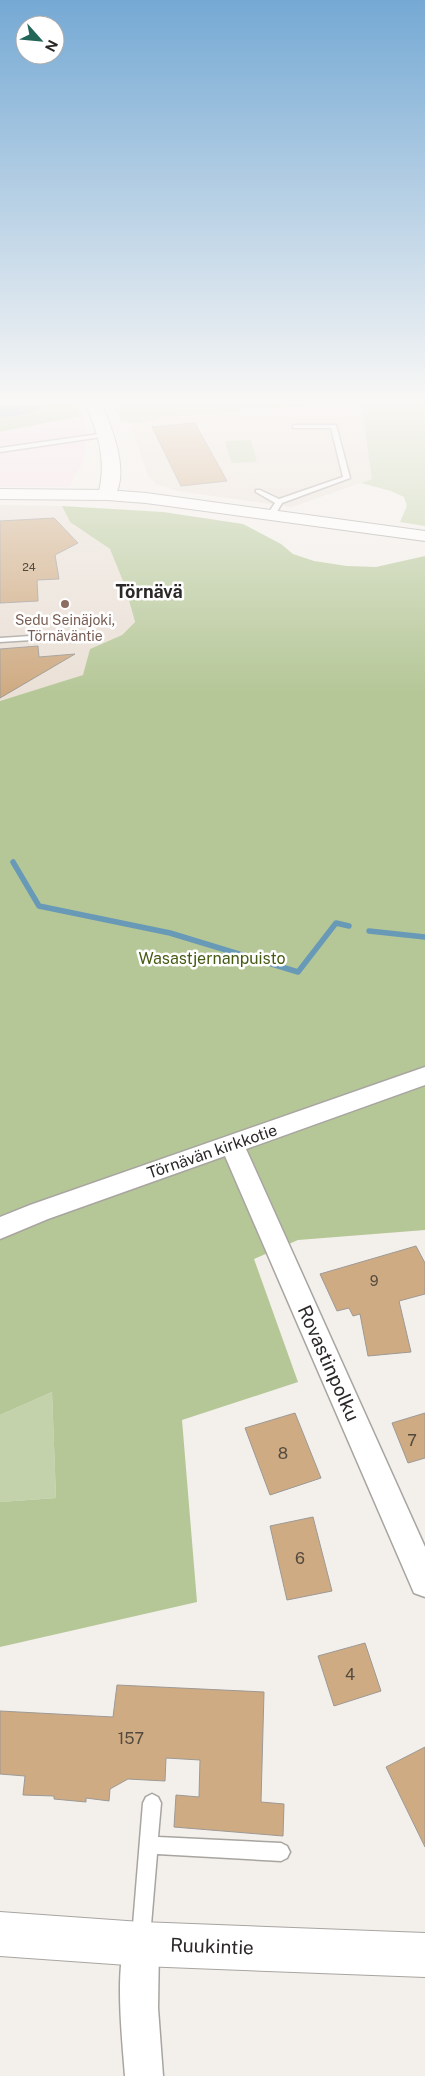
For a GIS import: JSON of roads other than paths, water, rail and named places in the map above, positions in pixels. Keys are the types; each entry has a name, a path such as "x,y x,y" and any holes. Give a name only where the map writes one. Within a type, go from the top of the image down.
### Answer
{"main road":[{"path":"166,500 275,509 425,536"},
{"name":"Ruukintie","path":"0,1934 141,1944 425,1955"}],"street":[{"name":"Törnävän kirkkotie","path":"0,1228 39,1212 425,1076"},
{"name":"Rovastinpolku","path":"232,1144 425,1582"},
{"path":"141,1944 139,2008 144,2076"}],"lane":[{"path":"266,500 275,509 296,500"},
{"path":"0,640 92,634"},
{"path":"141,1944 152,1803"},
{"path":"148,1845 281,1852"}],"waterway":[{"path":"13,862 39,906 170,933 298,972 336,923 349,926"},
{"path":"369,931 425,937"}],"place":[{"name":"Sedu Seinäjoki, Törnäväntie","path":"65,604"}],"district":[{"name":"Törnävä","path":"149,592"}],"park label":[{"name":"Wasastjernanpuisto","path":"212,958"}]}
